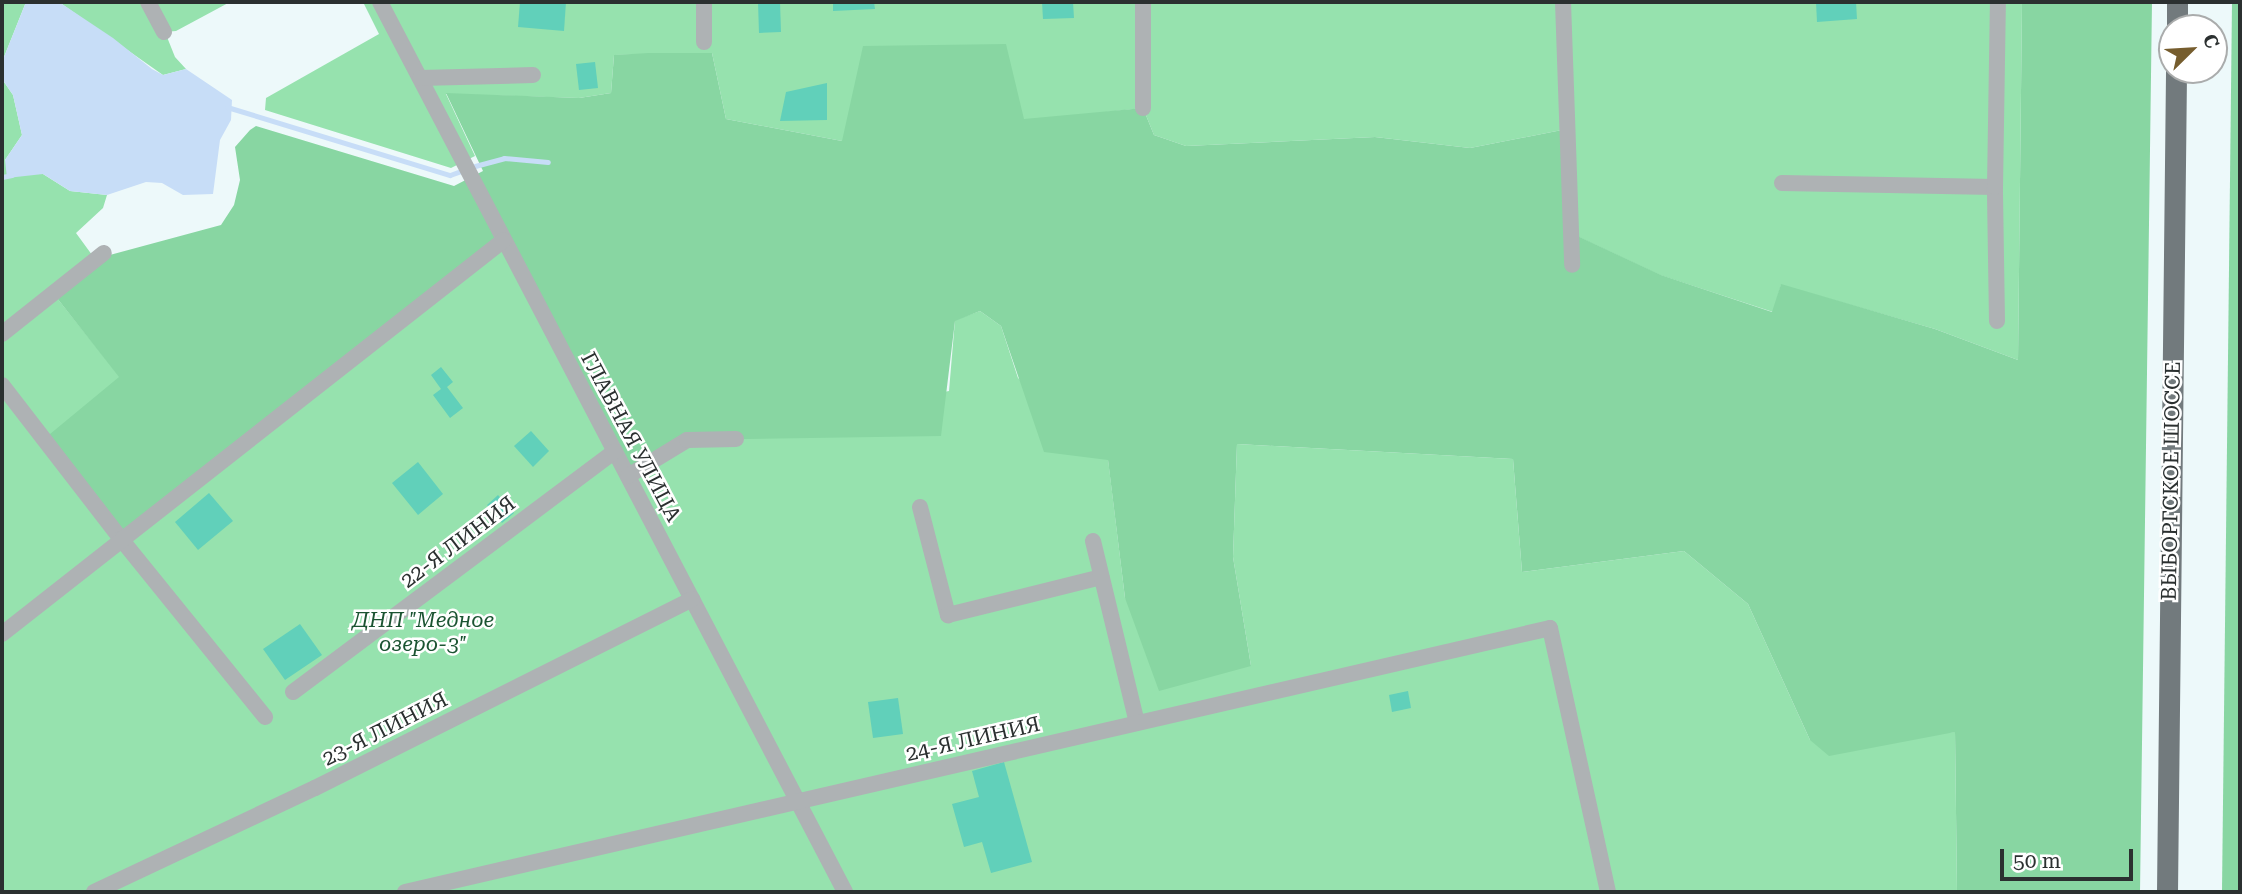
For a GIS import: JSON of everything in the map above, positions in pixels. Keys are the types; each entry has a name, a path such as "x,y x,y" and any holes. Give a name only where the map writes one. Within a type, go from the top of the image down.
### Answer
{"main road":[{"name":"ВЫБОРГСКОЕ ШОССЕ","path":"2167,892 2176,84"}],"street":[{"path":"148,2 164,32"},
{"name":"ГЛАВНАЯ УЛИЦА","path":"380,2 845,892"},
{"path":"704,2 704,42"},
{"path":"1143,2 1143,108"},
{"path":"1563,2 1572,265"},
{"path":"1997,2 1994,187 1997,321"},
{"path":"420,78 533,75"},
{"path":"1782,183 1994,187"},
{"path":"2,634 504,240"},
{"path":"2,334 104,253"},
{"path":"2,385 121,539 265,717"},
{"path":"628,476 687,440 736,439"},
{"name":"22-Я ЛИНИЯ","path":"293,692 615,451"},
{"path":"920,507 948,615 1101,577"},
{"path":"1093,541 1137,723"},
{"name":"23-Я ЛИНИЯ","path":"94,892 315,788 692,599"},
{"name":"24-Я ЛИНИЯ","path":"405,892 1550,628 1608,892"}],"green space":[{"path":"2,2 26,2 2,62"},
{"path":"59,2 230,2 176,31 165,32 175,57 186,69 163,75"},
{"path":"363,2 2022,2 2018,360 1935,329 1781,285 1773,312 1660,275 1570,233 1567,129 1470,148 1375,137 1186,146 1154,135 1143,108 842,141 726,119 712,53 614,55 611,93 579,98 446,94 475,156 451,168 265,110 266,98 379,34"},
{"path":"2022,2 2152,2 2140,892 1957,892 1955,732 1829,756 1810,740 1748,604 1684,551 1522,572 1513,459 1237,444 1233,557 1251,666 1159,691 1125,598 1108,460 1044,452 1001,326 980,311 955,321 941,436 687,440 626,473 505,240 121,539 44,439 119,377 53,293 95,259 221,225 234,205 240,180 235,147 256,126 454,186 483,171 446,93 579,98 611,93 614,55 649,53 712,53 726,119 842,141 863,46 1006,44 1024,119 1143,108 1154,135 1186,146 1375,137 1470,148 1567,129 1571,233 1661,275 1772,312 1781,284 1935,329 2018,360"},
{"path":"2232,2 2240,2 2240,892 2222,892"},
{"name":"ДНП \"Медное озеро-3\"","path":"2,79 13,95 22,135 5,160 43,174 70,191 107,195 103,208 76,233 95,259 53,293 120,377 504,240 687,440 949,391 955,320 980,311 1001,326 1018,378 1108,459 1125,598 1251,666 1233,557 1237,444 1513,459 1522,572 1684,551 1748,604 1810,740 1955,732 1957,892 2,892"}],"water":[{"path":"26,2 59,2 113,38 152,69 163,75 186,69 232,100 231,120 220,140 213,194 183,195 162,183 146,182 107,195 70,191 43,174 7,178 5,160 22,135 13,95 2,79 2,62"}],"building":[{"path":"520,2 566,2 564,31 518,27"},
{"path":"758,2 780,2 781,32 759,33"},
{"path":"833,2 874,2 875,9 833,11"},
{"path":"1042,2 1073,2 1074,18 1043,19"},
{"path":"1816,2 1856,2 1857,19 1817,22"},
{"path":"595,62 598,88 579,90 576,64"},
{"path":"827,83 827,120 780,121 786,92"},
{"path":"441,367 453,382 447,387 463,408 450,418 433,395 441,389 431,375"},
{"path":"531,431 549,451 533,467 514,446"},
{"path":"418,462 443,494 418,515 392,483"},
{"path":"209,493 233,521 198,550 175,522"},
{"path":"498,495 514,513 502,523 487,505"},
{"path":"300,624 322,655 285,680 263,649"},
{"path":"1408,691 1411,708 1392,712 1389,695"},
{"path":"898,698 903,734 873,738 868,702"},
{"path":"1004,762 1032,862 991,873 982,842 964,847 952,804 979,797 972,771"}],"waterway":[{"path":"227,107 450,175 461,171"},
{"path":"475,166 504,158 548,162"},
{"path":"2,177 12,175"}]}
